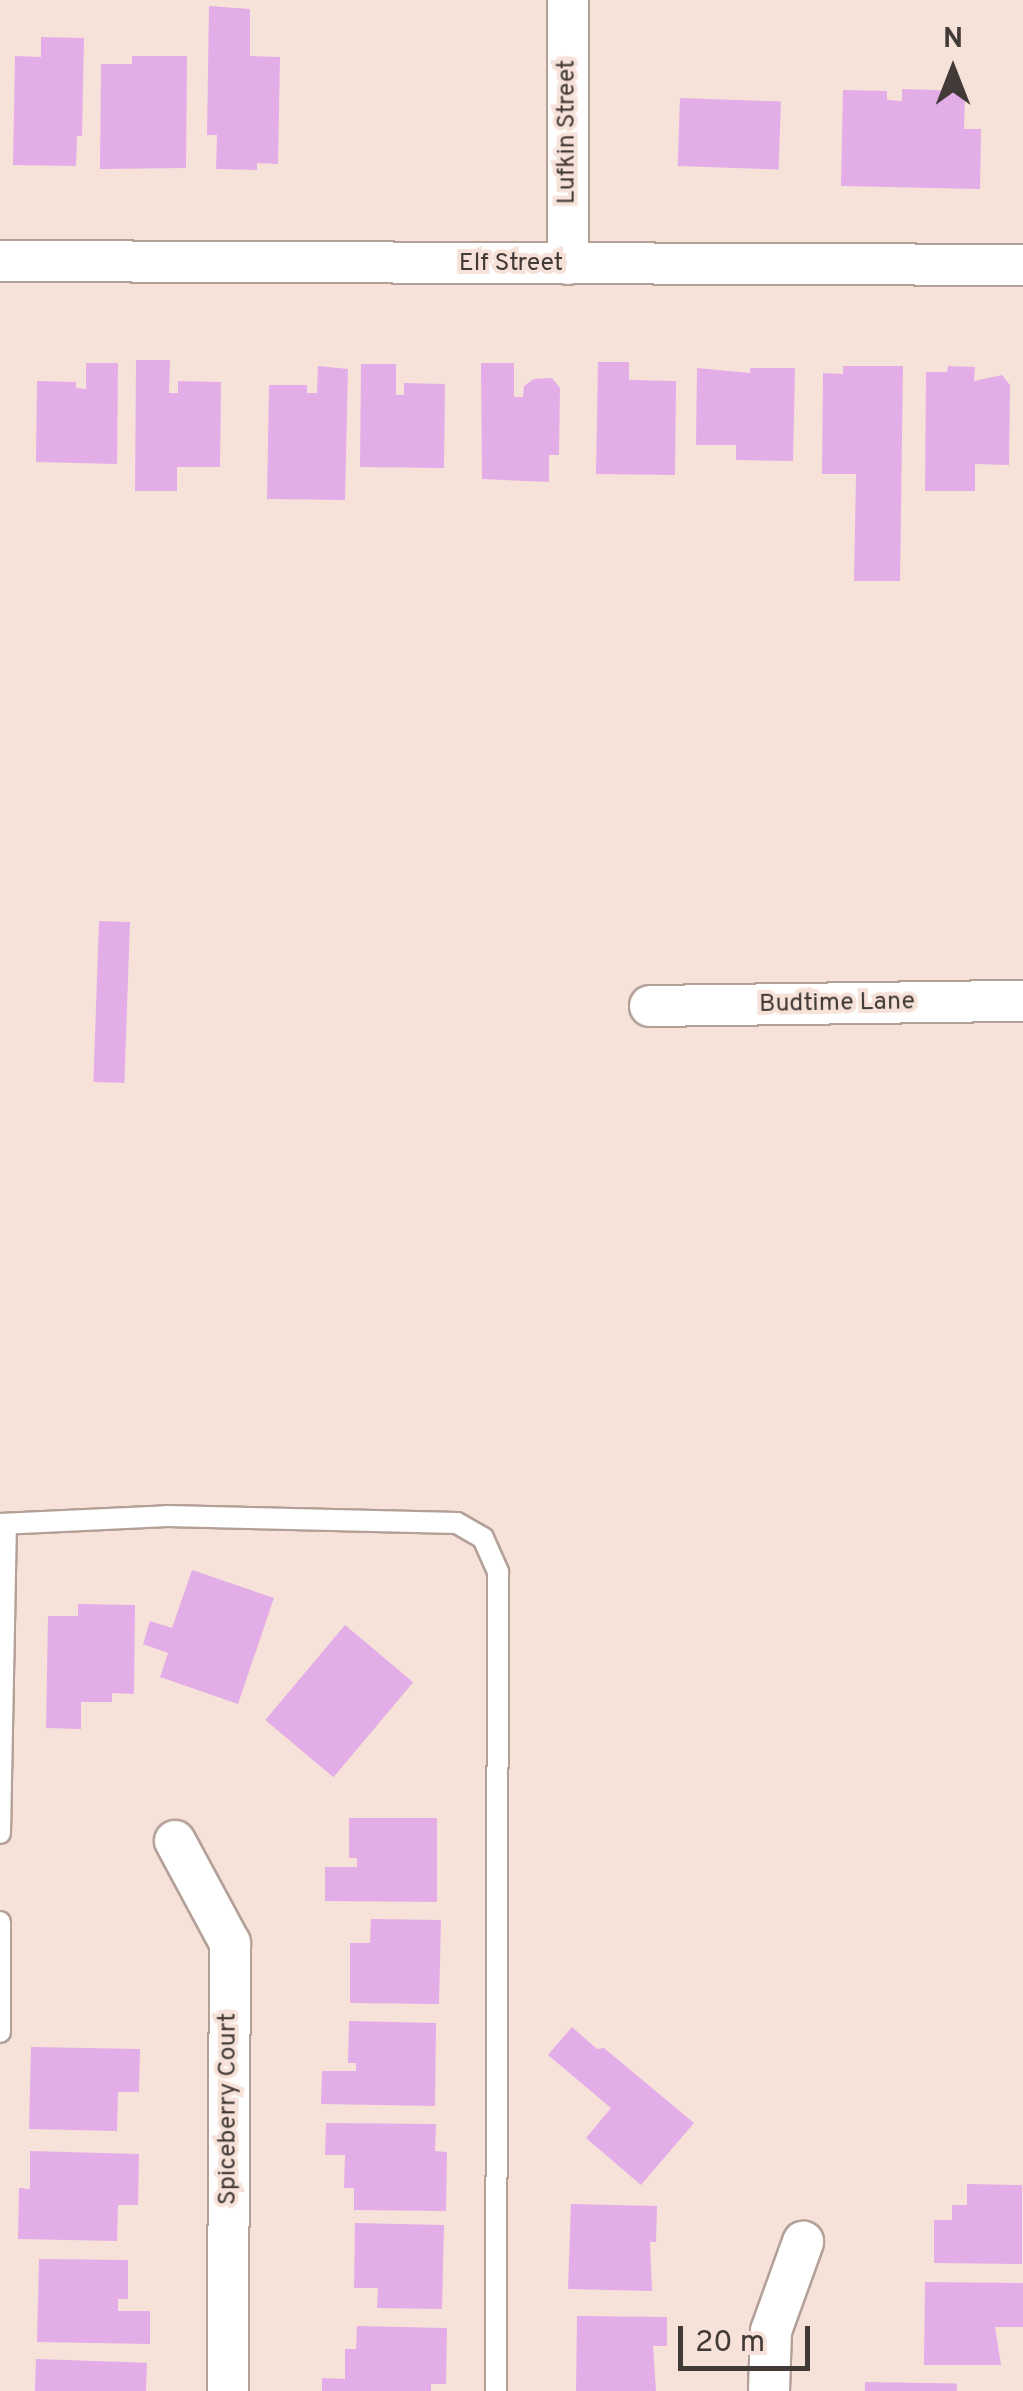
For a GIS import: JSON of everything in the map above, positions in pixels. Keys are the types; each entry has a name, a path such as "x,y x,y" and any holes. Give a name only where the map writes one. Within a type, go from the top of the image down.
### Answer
{"street":[{"name":"Lufkin Street","path":"568,0 568,264"},
{"name":"Elf Street","path":"0,261 1023,265"},
{"name":"Budtime Lane","path":"650,1006 1023,1001"},
{"name":"Spiceberry Court","path":"175,1840 230,1943 228,2391"},
{"path":"769,2391 772,2330 803,2242"}],"lane":[{"path":"0,1833 3,1524 166,1516 458,1523 483,1538 498,1572 496,2391"},
{"path":"0,1922 0,2032"}],"building":[{"path":"209,6 250,9 250,56 280,57 278,164 257,163 257,170 216,169 217,135 207,135"},
{"path":"41,37 84,38 82,136 77,136 76,166 13,165 15,56 41,57"},
{"path":"132,56 187,56 186,168 100,169 101,64 132,64"},
{"path":"902,89 965,91 964,129 981,129 980,189 841,186 843,90 887,91 887,100 902,101"},
{"path":"680,98 781,102 779,169 678,166"},
{"path":"136,360 170,360 169,393 178,393 178,381 221,382 220,467 177,467 177,491 135,491"},
{"path":"598,362 629,362 629,380 676,381 675,475 596,474"},
{"path":"86,363 118,363 117,464 36,462 37,381 76,382 76,388 86,389"},
{"path":"481,363 514,363 514,397 523,397 524,386 534,379 552,378 560,388 559,455 549,455 549,482 482,479"},
{"path":"361,364 396,364 396,395 404,395 404,383 445,384 444,468 360,467"},
{"path":"318,366 348,369 345,500 267,499 269,385 307,385 307,393 317,393"},
{"path":"843,366 903,366 900,581 854,581 856,474 822,474 823,373 843,374"},
{"path":"948,366 975,367 974,381 1002,375 1010,385 1009,465 975,464 975,491 925,491 926,372 947,372"},
{"path":"697,368 750,373 750,368 795,368 793,461 736,460 736,445 696,445"},
{"path":"99,921 130,922 124,1083 93,1082"},
{"path":"192,1570 274,1598 238,1704 160,1677 168,1653 143,1644 150,1621 172,1628"},
{"path":"78,1604 135,1605 134,1694 112,1693 112,1702 81,1702 81,1729 46,1728 48,1616 78,1616"},
{"path":"345,1625 413,1682 333,1777 265,1720"},
{"path":"349,1818 437,1818 437,1902 325,1901 325,1867 357,1867 357,1858 349,1858"},
{"path":"371,1919 441,1920 439,2004 350,2003 350,1943 370,1943"},
{"path":"349,2021 436,2023 435,2106 321,2104 322,2071 356,2071 356,2063 348,2063"},
{"path":"572,2027 597,2049 604,2048 694,2123 641,2185 586,2138 611,2108 548,2055"},
{"path":"31,2047 140,2049 139,2092 118,2092 117,2131 29,2129"},
{"path":"326,2123 436,2124 435,2151 447,2152 446,2211 354,2210 354,2188 344,2188 345,2155 325,2155"},
{"path":"30,2151 139,2154 138,2205 118,2205 117,2241 18,2239 19,2188 30,2189"},
{"path":"967,2184 1022,2185 1022,2264 934,2263 934,2220 952,2220 952,2205 967,2205"},
{"path":"571,2204 657,2206 656,2242 650,2242 652,2291 568,2289"},
{"path":"355,2223 444,2225 442,2309 377,2308 378,2288 354,2288"},
{"path":"39,2259 128,2260 128,2299 118,2299 118,2311 150,2311 150,2344 37,2342"},
{"path":"925,2282 1023,2283 1023,2327 995,2327 1001,2365 924,2365"},
{"path":"577,2316 667,2317 667,2346 653,2346 656,2391 576,2391"},
{"path":"357,2326 447,2328 446,2384 431,2384 431,2391 322,2391 322,2378 345,2379 345,2349 356,2349"},
{"path":"36,2359 147,2363 146,2391 35,2391"},
{"path":"865,2382 957,2384 957,2391 865,2391"}]}
